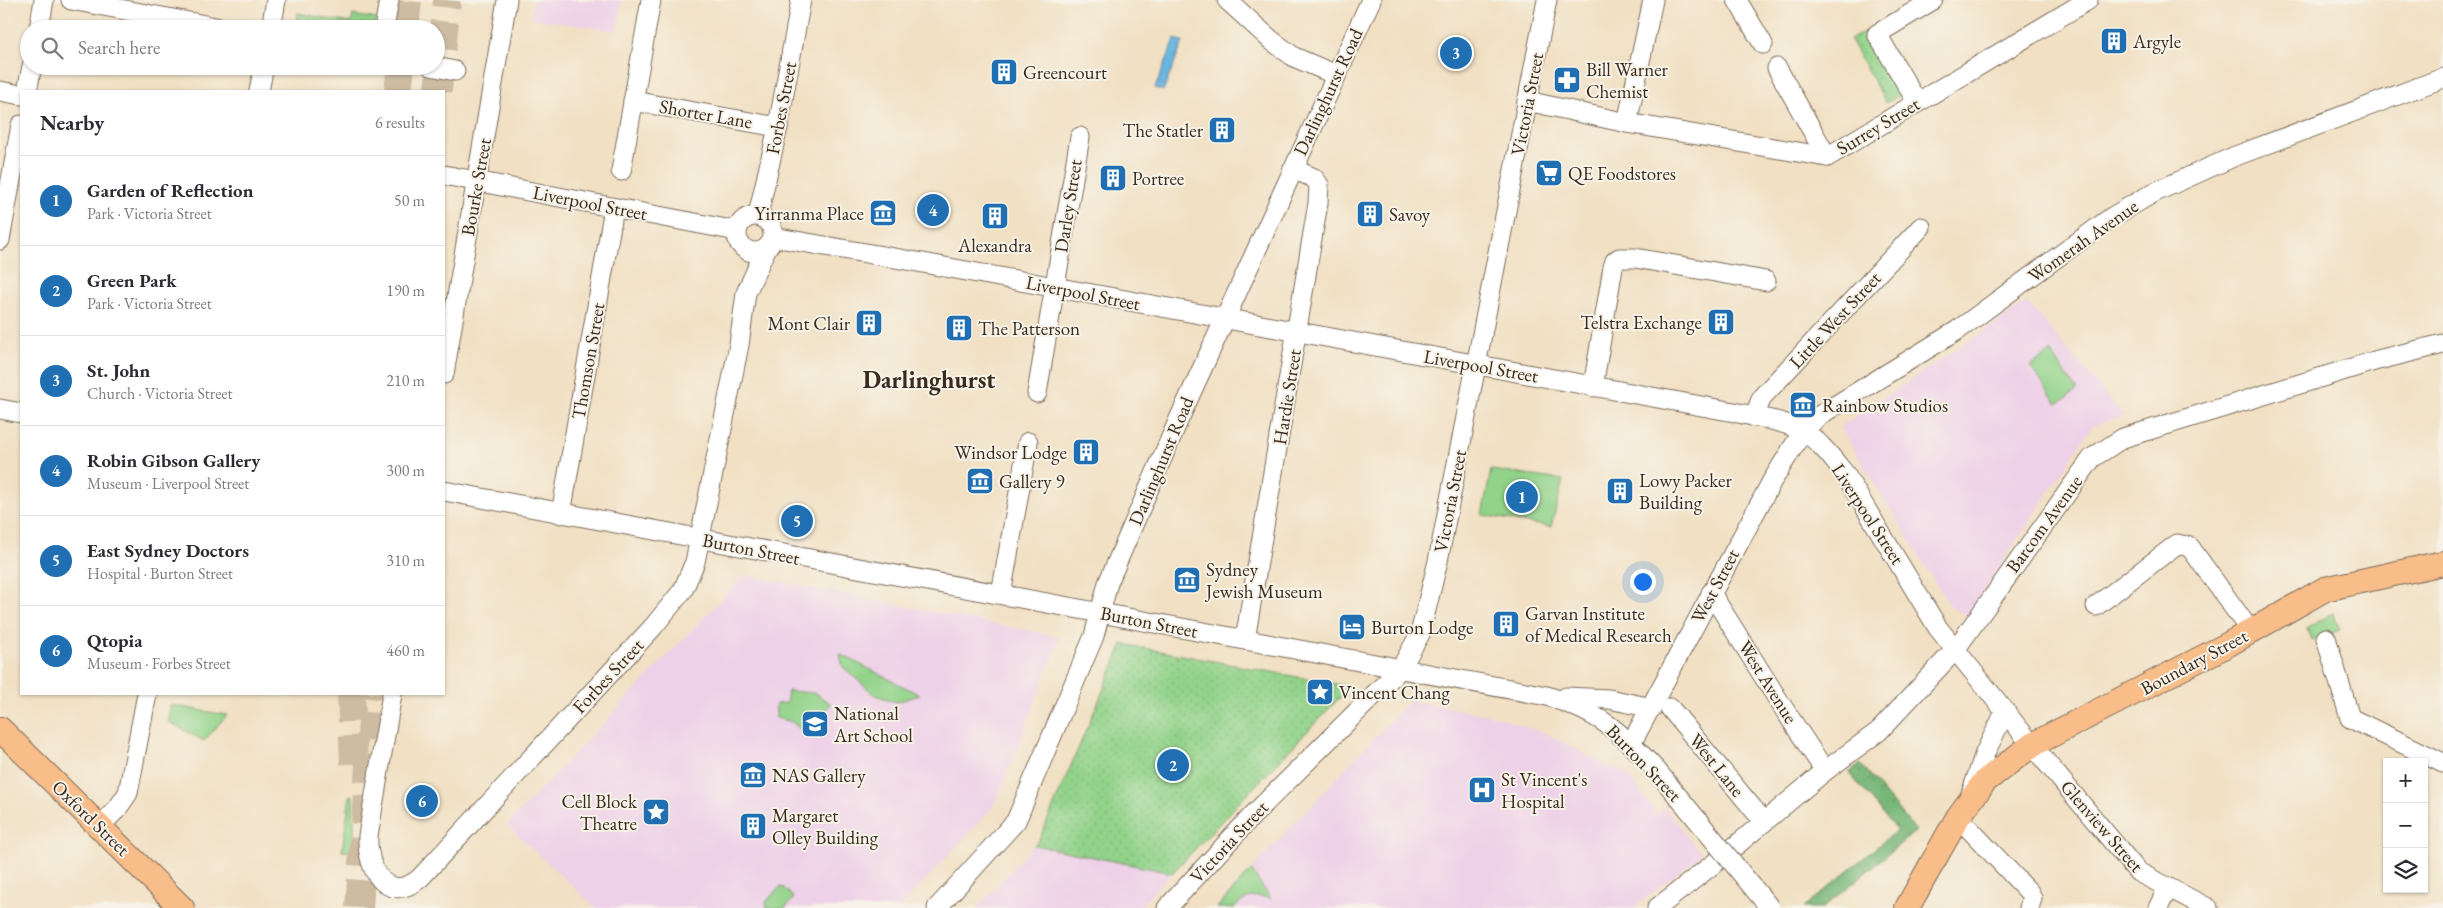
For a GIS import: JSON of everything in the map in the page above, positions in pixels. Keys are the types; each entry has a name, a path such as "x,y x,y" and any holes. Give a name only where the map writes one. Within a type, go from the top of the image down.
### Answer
{"main road":[{"name":"Boundary Street","path":"1907,908 1963,811 1985,781 2032,745 2251,632 2325,589 2443,563"},
{"name":"Oxford Street","path":"0,729 182,908"}],"street":[{"path":"41,20 44,0"},
{"path":"71,0 158,8 195,20"},
{"path":"273,20 276,0"},
{"path":"386,20 389,0"},
{"name":"Bourke Street","path":"445,368 507,0"},
{"path":"621,171 651,0"},
{"name":"Forbes Street","path":"758,216 778,127 801,0"},
{"path":"1227,0 1271,40 1294,57 1336,75"},
{"name":"Darlinghurst Road","path":"937,908 1016,821 1094,636 1108,583 1223,320 1371,0"},
{"name":"Victoria Street","path":"1167,908 1253,815 1401,668 1420,634 1428,605 1477,364 1547,0"},
{"path":"1627,123 1653,0"},
{"path":"1737,0 1763,44"},
{"path":"1917,102 1877,34 1933,0"},
{"name":"Surrey Street","path":"1527,101 1627,123 1827,157 2088,0"},
{"path":"1777,68 1827,157"},
{"path":"445,69 455,71"},
{"path":"27,90 30,75"},
{"path":"259,90 262,75"},
{"name":"Womerah Avenue","path":"1772,481 1803,431 1820,415 1958,330 2112,217 2153,193 2233,157 2443,78"},
{"path":"0,91 20,95"},
{"name":"Shorter Lane","path":"633,100 778,127"},
{"path":"0,240 4,203 20,130"},
{"name":"Darley Street","path":"1037,393 1080,137"},
{"name":"Hardie Street","path":"1245,640 1298,332 1319,185 1314,178 1293,169"},
{"name":"Liverpool Street","path":"445,175 614,208 738,236"},
{"name":"Thomson Street","path":"561,514 614,208"},
{"path":"758,216 770,223 770,243 754,252 742,247 738,236 744,219 758,216"},
{"name":"Little West Street","path":"1754,417 1762,398 1921,227"},
{"name":"Forbes Street","path":"392,695 368,836 369,862 379,878 393,886 410,885 420,878 674,603 690,577 700,540 739,344 746,293 738,236"},
{"name":"Liverpool Street","path":"770,243 1055,288 1223,320 1477,364 1780,422 1803,431 1828,453 1845,474 1938,628 2032,745"},
{"name":"Forbes Street","path":"746,293 770,243"},
{"path":"1593,387 1613,267 1615,261 1619,258 1635,258 1766,281"},
{"name":"Barcom Avenue","path":"1733,848 1826,770 1879,731 1955,650 2092,458 2122,438 2378,360 2443,344"},
{"path":"0,409 20,413"},
{"path":"1001,594 1028,442"},
{"name":"West Street","path":"1631,744 1661,708 1711,593 1772,481"},
{"name":"Burton Street","path":"445,491 1547,696 1597,716 1631,744 1657,771 1770,908"},
{"path":"2096,606 2177,544 2190,547 2251,632"},
{"name":"West Avenue","path":"1711,593 1784,709 1826,770"},
{"path":"2326,638 2350,718 2443,763"},
{"path":"100,826 117,809 128,793 148,695"},
{"path":"1547,696 1609,699 1661,708"},
{"name":"West Lane","path":"1661,708 1764,822"},
{"name":"Boundary Street","path":"1963,811 1985,753 2005,712"},
{"name":"Glenview Street","path":"2032,745 2138,872 2208,908"},
{"path":"1963,811 2029,892 2032,898 2029,908"},
{"path":"1657,908 1716,862"},
{"path":"2158,908 2168,888"}],"shaded area":[{"path":"534,0 622,0 617,31 531,18"},
{"path":"2027,302 2124,416 2092,426 1967,616 1950,606 1840,427"},
{"name":"National Art School","path":"744,575 1060,637 993,807 900,908 596,908 507,825"},
{"name":"St Vincent's Hospital","path":"1410,700 1498,717 1547,734 1607,766 1627,773 1657,815 1665,808 1702,854 1633,908 1215,908"},
{"path":"1034,845 1172,873 1139,908 977,908"}],"green space":[{"path":"298,13 335,20 297,20"},
{"path":"353,15 377,20 352,20"},
{"path":"1865,31 1902,94 1886,103 1850,40"},
{"path":"2051,352 2077,391 2057,404 2030,366"},
{"path":"1491,470 1563,480 1551,527 1482,515"},
{"path":"2333,613 2340,630 2311,641 2307,628"},
{"path":"1123,644 1346,686 1348,689 1172,873 1034,845 1039,840"},
{"path":"840,654 920,695 896,702 875,695 843,667"},
{"path":"788,691 815,693 831,704 805,733 792,722 776,718 776,704 786,703"},
{"path":"170,705 227,715 204,741 169,722"},
{"path":"1860,764 1916,831 1823,908 1803,908 1897,830 1849,773"},
{"path":"350,795 353,796 355,852 342,851"},
{"path":"1251,870 1271,899 1255,896 1243,901 1235,908 1217,908"},
{"path":"780,887 784,888 792,896 793,900 785,908 767,908 766,902"}],"water":[{"path":"1175,39 1183,42 1163,91 1155,88"}],"tunnel":[{"path":"406,20 408,0"},
{"path":"445,20 447,0"},
{"path":"398,90 400,75"},
{"path":"438,90 440,75"},
{"path":"351,695 354,764"},
{"path":"359,908 374,695"}],"place":[{"name":"Argyle","path":"2114,41"},
{"name":"St. John","path":"1456,53"},
{"name":"Greencourt","path":"1004,72"},
{"name":"Bill Warner Chemist","path":"1567,80"},
{"name":"The Statler","path":"1222,130"},
{"name":"QE Foodstores","path":"1549,173"},
{"name":"Portree","path":"1113,178"},
{"name":"Robin Gibson Gallery","path":"933,210"},
{"name":"Yirranma Place","path":"883,213"},
{"name":"Savoy","path":"1370,214"},
{"name":"Alexandra","path":"995,216"},
{"name":"Telstra Exchange","path":"1721,322"},
{"name":"Mont Clair","path":"869,323"},
{"name":"The Patterson","path":"959,328"},
{"name":"Rainbow Studios","path":"1803,405"},
{"name":"Windsor Lodge","path":"1086,452"},
{"name":"Gallery 9","path":"980,481"},
{"name":"Lowy Packer Building","path":"1620,491"},
{"name":"Garden of Reflection","path":"1522,497"},
{"name":"East Sydney Doctors","path":"797,521"},
{"name":"Sydney Jewish Museum","path":"1187,580"},
{"name":"Garvan Institute of Medical Research","path":"1506,624"},
{"name":"Burton Lodge","path":"1352,627"},
{"name":"Vincent Chang","path":"1320,692"},
{"name":"National Art School","path":"815,724"},
{"name":"Green Park","path":"1173,765"},
{"name":"NAS Gallery","path":"753,775"},
{"name":"St Vincent's Hospital","path":"1482,790"},
{"name":"Qtopia","path":"422,801"},
{"name":"Cell Block Theatre","path":"656,812"},
{"name":"Margaret Olley Building","path":"753,826"}],"district":[{"name":"Darlinghurst","path":"929,379"}]}
